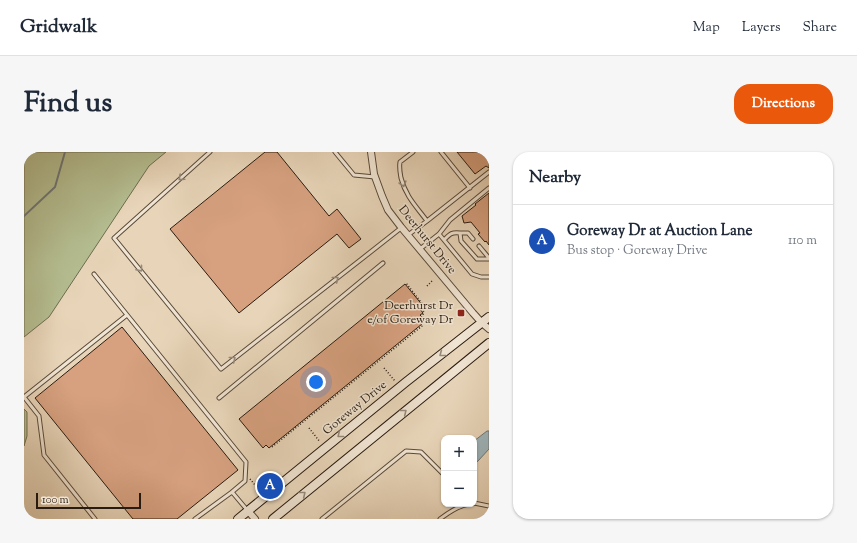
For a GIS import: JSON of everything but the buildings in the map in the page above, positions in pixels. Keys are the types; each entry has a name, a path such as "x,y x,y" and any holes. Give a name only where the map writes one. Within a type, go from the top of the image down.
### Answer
{"main road":[{"name":"Goreway Drive","path":"238,519 406,382 489,317"},
{"path":"273,519 489,343"}],"street":[{"name":"Deerhurst Drive","path":"371,152 375,177 388,210 482,323 489,329"},
{"path":"248,511 255,519"}],"lane":[{"path":"210,152 114,238 221,369 401,227"},
{"path":"335,152 354,175 375,177"},
{"path":"413,152 400,162 399,168 404,189 409,199 427,221"},
{"path":"442,152 470,188"},
{"path":"408,235 489,172"},
{"path":"420,249 439,234 450,220 489,188"},
{"path":"444,240 454,232 468,233 473,239"},
{"path":"460,233 461,241 477,259 489,259"},
{"path":"439,234 472,274 481,277 489,277"},
{"path":"479,246 489,259"},
{"path":"219,398 383,263"},
{"path":"94,274 246,462 245,481 195,519"},
{"path":"95,519 44,455 39,416 24,397 127,315"},
{"path":"322,519 406,451 421,452 441,472"},
{"path":"232,492 248,511"},
{"path":"477,504 489,506"},
{"path":"440,519 458,507"}],"path":[{"path":"427,286 432,281"},
{"path":"272,447 422,326 424,306 406,283"},
{"path":"384,368 395,381"},
{"path":"309,428 320,442"},
{"path":"249,478 260,491"}],"green space":[{"path":"24,152 166,152 149,166 49,317 24,337"},
{"path":"24,409 27,412 27,436 24,446"}],"water":[{"path":"489,431 489,449 477,462 477,439"}],"waterway":[{"path":"24,216 55,187 65,152"}],"place":[{"name":"Deerhurst Dr e/of Goreway Dr","path":"461,313"},
{"name":"Goreway Dr at Auction Lane","path":"270,486"}]}
